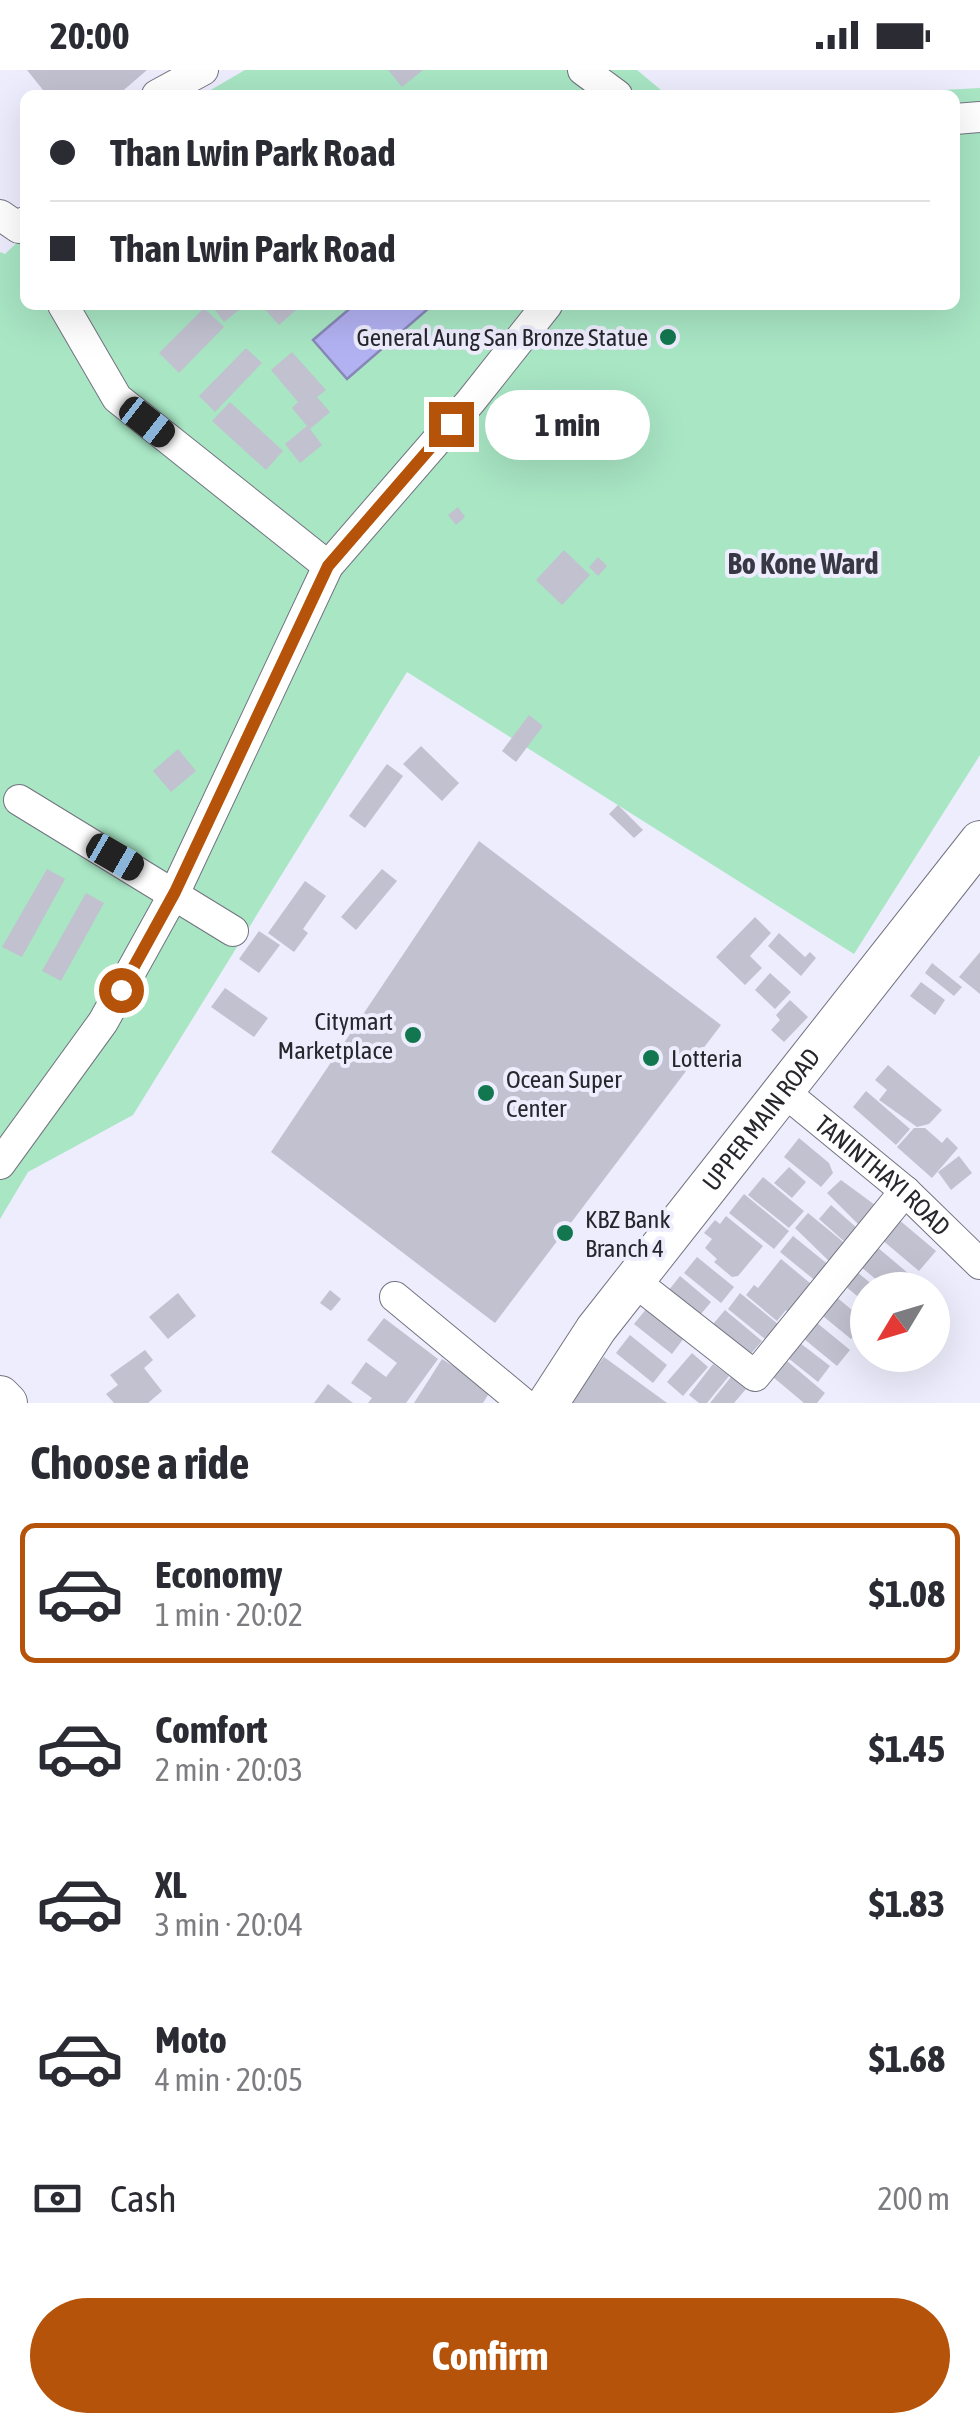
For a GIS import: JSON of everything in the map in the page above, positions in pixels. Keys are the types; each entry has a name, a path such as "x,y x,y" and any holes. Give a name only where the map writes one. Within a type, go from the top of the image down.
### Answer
{"main road":[{"name":"UPPER MAIN ROAD","path":"548,1403 634,1280 980,841"},
{"path":"0,1396 7,1403"}],"street":[{"path":"165,90 203,70"},
{"path":"584,70 610,90"},
{"path":"66,310 117,398 328,566"},
{"path":"0,1164 103,1022 175,892 328,566 471,401 543,310"},
{"path":"19,800 233,931"},
{"name":"TANINTHAYI ROAD","path":"782,1090 905,1191 980,1264"},
{"path":"634,1280 755,1376 905,1191"},
{"path":"395,1297 523,1403"}],"green space":[{"path":"245,70 637,70 661,90 211,90"},
{"path":"980,88 980,755 854,954 407,672 133,1115 28,1172 0,1219 0,252 5,254 20,240 20,310 960,310 960,90 942,90"}],"water":[{"path":"348,310 427,310 347,379 313,340"}],"building":[{"path":"27,70 147,70 124,90 43,90"},
{"path":"388,70 423,70 402,87"},
{"path":"202,310 224,327 179,373 159,353"},
{"path":"215,310 239,310 224,322"},
{"path":"266,310 296,310 279,325"},
{"path":"246,348 262,363 215,412 199,396"},
{"path":"292,352 326,390 317,397 330,412 310,429 322,445 300,463 285,444 307,426 292,408 298,402 271,370"},
{"path":"230,402 283,451 266,470 212,421"},
{"path":"458,507 465,517 456,525 448,515"},
{"path":"564,550 590,575 562,605 536,580"},
{"path":"598,557 607,566 598,576 589,567"},
{"path":"529,715 543,726 516,762 502,751"},
{"path":"421,746 459,783 442,801 403,764"},
{"path":"178,749 196,771 171,792 153,771"},
{"path":"387,764 403,776 365,828 349,816"},
{"path":"618,805 643,830 634,838 609,814"},
{"path":"479,841 721,1025 495,1323 271,1152"},
{"path":"47,869 65,879 22,957 2,947"},
{"path":"382,869 397,881 356,930 341,917"},
{"path":"305,881 326,896 303,929 308,933 294,952 268,933"},
{"path":"86,893 104,903 61,981 42,971"},
{"path":"755,917 771,933 750,956 762,968 745,985 716,957"},
{"path":"259,931 280,945 259,973 239,959"},
{"path":"779,933 805,957 810,952 816,958 801,976 768,946"},
{"path":"980,952 980,994 959,977"},
{"path":"932,963 962,987 954,996 925,973"},
{"path":"770,973 791,992 775,1009 755,990"},
{"path":"921,982 945,1000 935,1015 910,996"},
{"path":"225,988 268,1018 254,1037 211,1007"},
{"path":"790,1000 808,1017 784,1042 771,1030 780,1020 776,1015"},
{"path":"888,1065 942,1110 929,1124 917,1127 879,1100 887,1090 875,1080"},
{"path":"866,1091 910,1129 896,1145 853,1107"},
{"path":"914,1128 925,1128 942,1143 947,1137 958,1148 932,1178 897,1147"},
{"path":"799,1138 829,1163 833,1173 821,1187 784,1157"},
{"path":"959,1156 972,1173 951,1190 938,1172"},
{"path":"789,1167 806,1182 792,1198 774,1183"},
{"path":"763,1177 804,1211 789,1228 748,1195"},
{"path":"841,1180 875,1205 860,1226 827,1193"},
{"path":"744,1194 789,1231 774,1249 729,1213"},
{"path":"831,1205 858,1229 846,1243 819,1219"},
{"path":"808,1213 847,1245 832,1264 795,1228"},
{"path":"726,1216 763,1246 738,1276 732,1277 705,1248 712,1239 704,1233 715,1220 720,1224"},
{"path":"898,1219 936,1251 919,1271 881,1239"},
{"path":"793,1236 830,1266 817,1282 780,1252"},
{"path":"877,1247 907,1272 867,1272 861,1267"},
{"path":"697,1257 734,1287 721,1303 684,1273"},
{"path":"781,1259 810,1283 789,1314 786,1310 777,1321 746,1295 754,1285 758,1288"},
{"path":"680,1276 711,1302 696,1320 669,1290"},
{"path":"330,1290 341,1299 331,1311 320,1303"},
{"path":"178,1293 196,1316 168,1339 149,1317"},
{"path":"740,1293 778,1324 765,1339 728,1309"},
{"path":"833,1294 850,1308 850,1338 818,1312"},
{"path":"647,1308 684,1338 672,1354 634,1324"},
{"path":"725,1310 762,1341 748,1357 708,1330"},
{"path":"384,1318 438,1359 406,1403 368,1403 372,1398 351,1383 366,1362 386,1377 397,1363 367,1340"},
{"path":"811,1318 850,1350 837,1366 798,1334"},
{"path":"630,1335 667,1365 653,1383 616,1353"},
{"path":"800,1343 830,1366 818,1382 788,1358"},
{"path":"145,1350 153,1360 144,1368 162,1391 148,1403 114,1403 106,1394 118,1385 110,1375"},
{"path":"692,1353 708,1367 683,1396 667,1382"},
{"path":"604,1357 667,1403 570,1403"},
{"path":"442,1359 491,1390 483,1403 414,1403"},
{"path":"787,1361 825,1393 817,1403 804,1403 773,1377"},
{"path":"713,1364 729,1376 707,1403 699,1403 689,1395"},
{"path":"731,1377 746,1389 734,1403 710,1403"},
{"path":"328,1384 353,1403 314,1403"}],"place":[{"name":"General Aung San Bronze Statue","path":"668,337"},
{"name":"Citymart Marketplace","path":"413,1035"},
{"name":"Lotteria","path":"651,1058"},
{"name":"Ocean Super Center","path":"486,1093"},
{"name":"KBZ Bank Branch 4","path":"565,1233"}],"district":[{"name":"Bo Kone Ward","path":"803,563"}],"route":[{"path":"121,990 175,892 328,566 451,424"}]}
